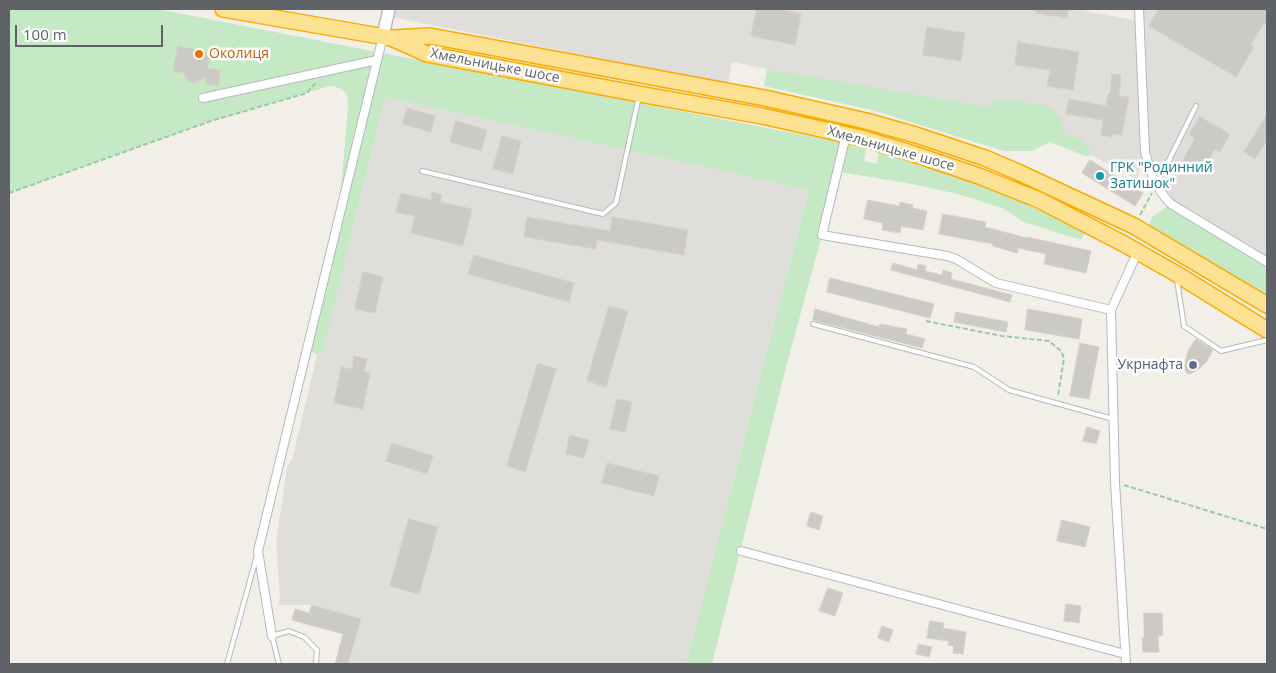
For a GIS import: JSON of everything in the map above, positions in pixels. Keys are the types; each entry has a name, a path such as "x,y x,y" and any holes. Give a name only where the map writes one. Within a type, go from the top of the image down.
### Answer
{"highway":[{"path":"223,9 387,37"},
{"name":"Хмельницьке шосе","path":"387,37 430,36 765,98 866,121 916,135 984,158 1134,226 1267,305"},
{"name":"Хмельницьке шосе","path":"387,37 427,54 762,116 846,134 911,153 979,176 1039,200 1175,273 1267,330"},
{"path":"1138,252 1148,234"}],"street":[{"path":"272,636 258,551 377,60 387,37 389,9"},
{"path":"1138,9 1145,152 1156,184 1162,195 1172,204 1267,262"},
{"path":"203,98 377,60"},
{"path":"846,134 822,235 947,256 956,259 996,283 1111,310"},
{"path":"1126,664 1115,482 1111,310 1138,252"},
{"path":"740,551 1126,654"}],"lane":[{"path":"422,170 603,214 616,203 639,94"},
{"path":"1156,184 1168,164 1196,106"},
{"path":"1175,273 1184,326 1221,351 1267,340"},
{"path":"813,324 974,367 1009,390 1113,419"},
{"path":"227,664 258,551"},
{"path":"279,664 272,636 289,631 304,637 317,650 316,664"}],"path":[{"path":"9,193 211,121 307,93 324,72"},
{"path":"1138,217 1156,184"},
{"path":"926,321 1002,336 1049,342 1061,351 1064,358 1056,403"},
{"path":"1115,482 1267,529"}],"shaded area":[{"path":"389,9 1075,9 1139,21 1139,9 1267,9 1267,262 1162,195 1145,153 1136,179 1095,157 1052,140 1054,124 732,62 728,84 387,16"},
{"path":"385,97 809,190 686,664 348,664 361,619 312,605 278,605 280,595 276,544 287,467 293,457 317,355 323,350"}],"green space":[{"path":"9,9 157,9 844,143 712,664 686,664 809,190 385,97 323,351 317,355 307,349 338,224 348,108 345,92 340,88 330,86 211,121 9,193"},
{"path":"767,69 986,107 1001,99 1048,106 1061,118 1065,134 1080,139 1091,150 1088,157 1050,142 1031,151 1004,151 872,110 764,86"},
{"path":"847,143 866,148 864,161 877,164 879,152 905,159 1012,197 1085,233 1081,240 1024,222 1002,208 958,194 840,172"},
{"path":"1171,204 1267,262 1267,299 1149,226 1152,217"}],"building":[{"path":"757,9 778,9 801,14 795,45 751,36"},
{"path":"1036,9 1068,10 1067,18 1036,13"},
{"path":"1159,9 1267,9 1267,25 1264,23 1251,45 1254,47 1236,77 1149,26"},
{"path":"927,27 965,33 961,61 923,55"},
{"path":"1018,42 1079,52 1073,90 1047,86 1050,70 1015,65"},
{"path":"178,46 207,52 206,55 210,56 207,68 220,70 218,86 205,84 206,78 193,83 190,82 186,79 184,73 173,71"},
{"path":"1112,74 1121,75 1119,96 1129,97 1122,135 1113,134 1112,137 1101,135 1103,120 1066,114 1069,99 1106,106 1108,94 1110,94"},
{"path":"407,108 435,116 431,132 403,124"},
{"path":"1267,115 1267,140 1255,159 1244,152"},
{"path":"1200,117 1230,134 1220,152 1215,149 1201,174 1182,162 1195,138 1189,135"},
{"path":"456,121 487,130 481,151 450,142"},
{"path":"502,136 521,141 513,174 493,169"},
{"path":"1090,160 1143,193 1135,206 1082,173"},
{"path":"432,192 442,195 440,202 472,209 463,246 411,233 415,216 396,212 401,193 431,200"},
{"path":"868,200 899,206 900,202 913,205 912,208 927,211 923,230 901,226 900,233 882,230 883,223 864,219"},
{"path":"943,214 986,222 985,227 1027,238 1091,251 1086,273 1044,264 1046,254 1018,248 1017,253 993,246 993,244 939,234"},
{"path":"527,217 610,231 612,217 688,230 684,255 597,240 596,249 524,237"},
{"path":"474,255 574,283 569,302 468,274"},
{"path":"893,263 917,270 918,264 926,266 925,271 942,275 943,270 952,273 951,279 1012,295 1010,302 891,270"},
{"path":"363,272 383,277 375,313 355,309"},
{"path":"830,278 934,304 930,318 827,292"},
{"path":"609,306 628,311 606,387 587,381"},
{"path":"815,309 879,327 880,324 907,329 906,334 925,339 922,348 813,320"},
{"path":"1028,309 1082,319 1079,339 1025,330"},
{"path":"956,312 1008,322 1006,332 954,322"},
{"path":"1196,339 1213,350 1207,361 1190,374 1184,368 1188,351"},
{"path":"1080,343 1099,347 1089,399 1070,396"},
{"path":"354,356 367,359 364,372 370,373 363,409 334,403 341,367 352,369"},
{"path":"538,363 556,369 525,472 507,466"},
{"path":"617,399 632,402 625,432 610,429"},
{"path":"1087,427 1100,431 1096,444 1083,441"},
{"path":"570,435 589,440 584,458 566,454"},
{"path":"392,443 433,456 427,474 386,461"},
{"path":"607,463 659,476 654,496 602,483"},
{"path":"811,512 823,516 819,530 807,526"},
{"path":"409,519 438,527 419,594 390,586"},
{"path":"1062,520 1090,527 1085,547 1057,541"},
{"path":"828,588 843,593 835,616 819,611"},
{"path":"1066,604 1081,606 1079,623 1064,621"},
{"path":"312,605 361,619 348,664 335,664 343,634 292,620 295,609 309,613"},
{"path":"1144,613 1162,613 1163,635 1158,636 1159,652 1143,652"},
{"path":"930,621 944,623 943,628 966,632 963,654 953,653 954,646 948,645 949,641 927,638"},
{"path":"882,626 893,630 889,642 878,638"},
{"path":"919,644 932,647 929,657 916,654"}],"place":[{"name":"Околиця","path":"199,54"},
{"name":"ГРК \"Родинний Затишок\"","path":"1100,176"},
{"name":"Укрнафта","path":"1193,365"}]}
